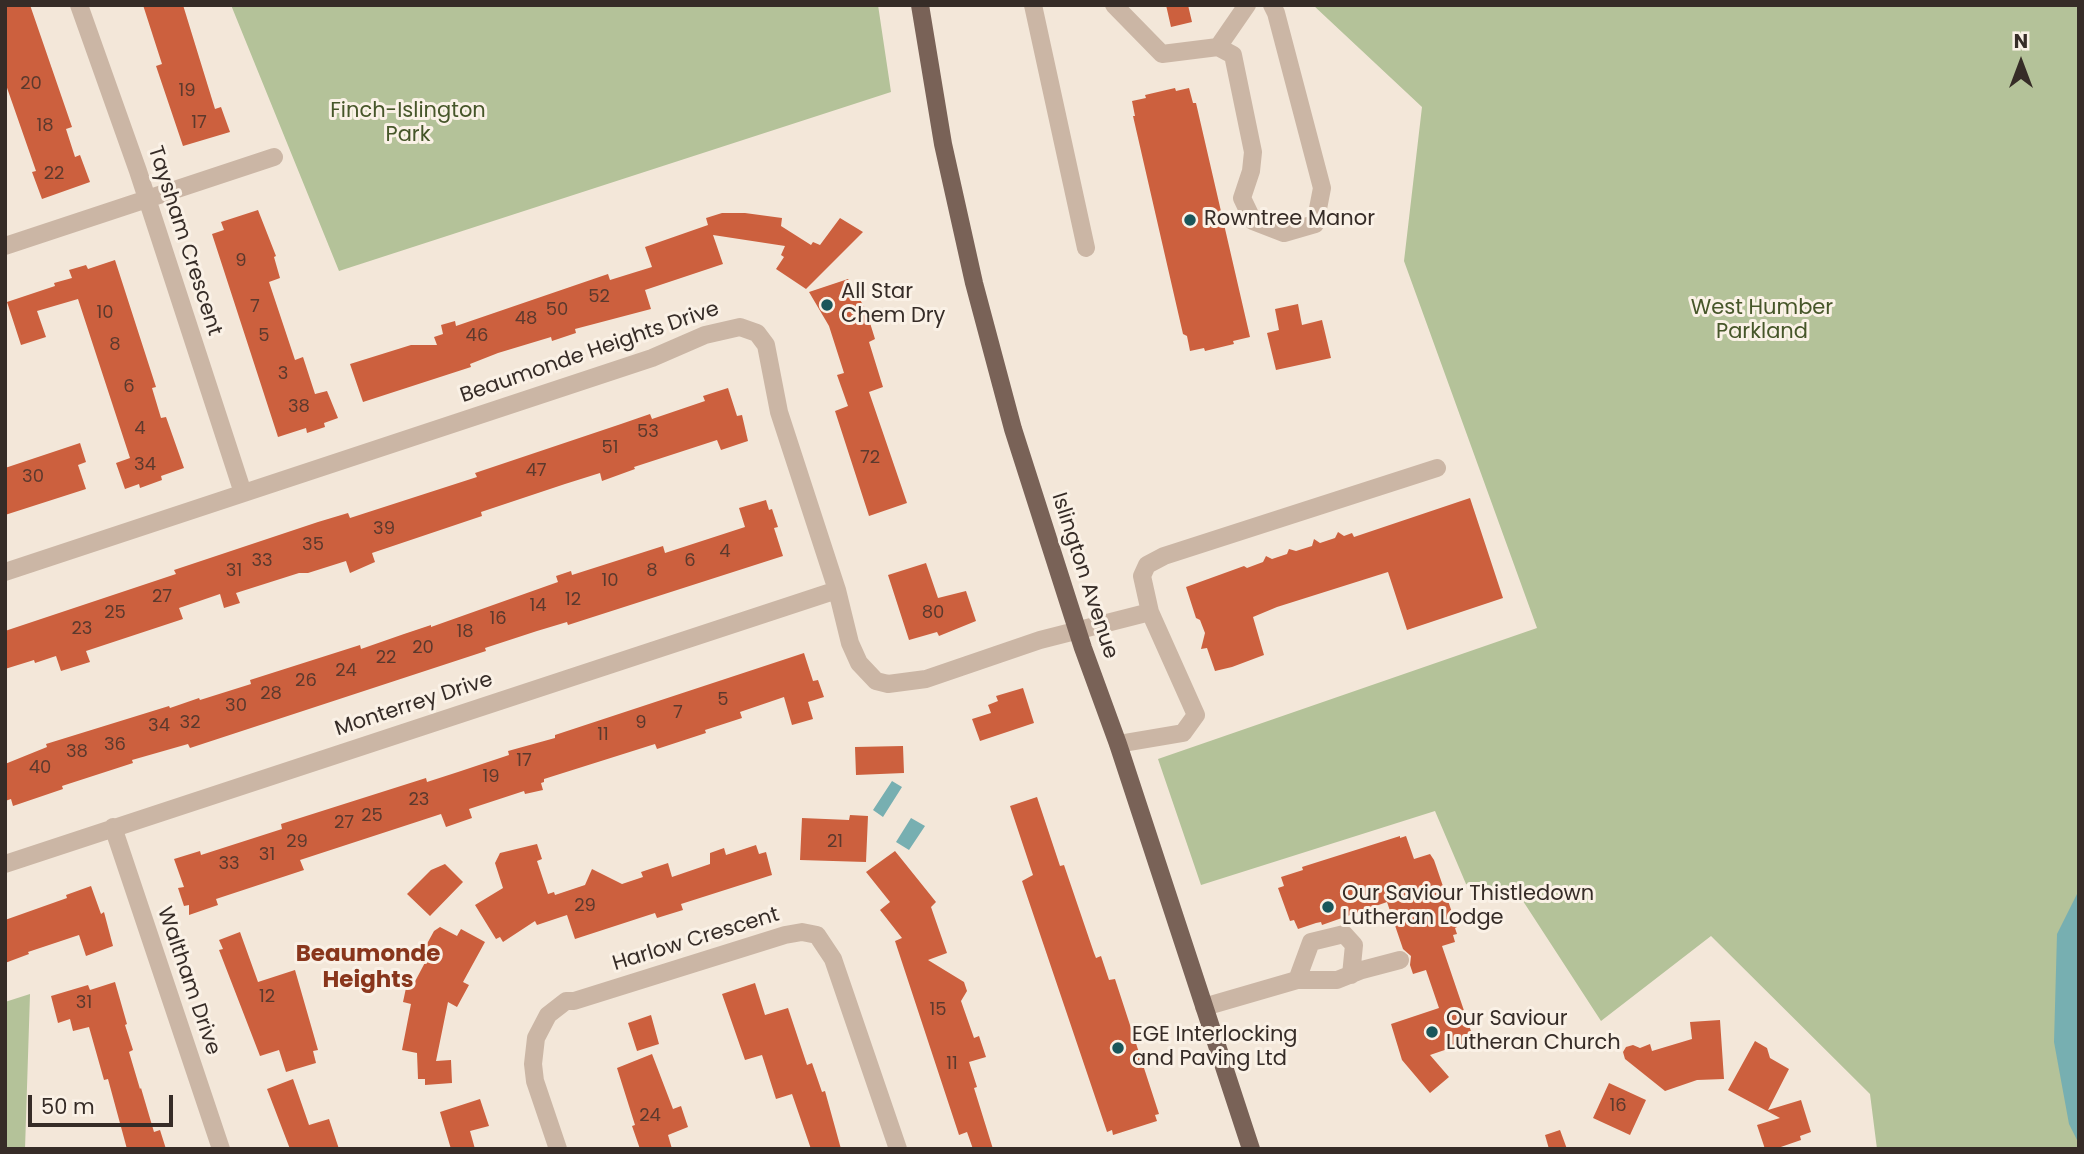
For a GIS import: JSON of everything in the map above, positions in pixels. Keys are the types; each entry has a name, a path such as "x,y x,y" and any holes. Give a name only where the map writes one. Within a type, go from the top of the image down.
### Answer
{"main road":[{"name":"Islington Avenue","path":"920,5 943,144 974,283 1013,429 1077,630 1118,744 1251,1149"}],"street":[{"name":"Taysham Crescent","path":"79,5 147,200 243,493"},
{"path":"1033,5 1086,248"},
{"path":"1114,5 1162,54 1219,47 1233,55 1253,152 1251,171 1242,198 1253,221 1284,233 1315,224 1322,188 1272,5"},
{"path":"1219,47 1247,5"},
{"path":"5,246 274,157"},
{"name":"Beaumonde Heights Drive","path":"5,572 652,358 705,335 740,327 757,333 766,345 779,412 837,590 850,643 859,663 876,681 888,684 926,679 1040,640 1150,612"},
{"path":"1118,744 1183,733 1196,715 1150,612 1142,576 1147,565 1164,556 1437,468"},
{"name":"Monterrey Drive","path":"5,864 837,590"},
{"name":"Waltham Drive","path":"113,827 221,1149"},
{"name":"Harlow Crescent","path":"558,1149 535,1082 533,1064 536,1038 548,1015 566,1000 574,1001 802,932 817,935 833,959 898,1149"},
{"path":"1297,980 1311,942 1345,934 1354,945 1350,975"},
{"path":"1204,1007 1297,980 1337,980 1400,960"}],"green space":[{"name":"Finch-Islington Park","path":"231,5 878,5 891,92 339,271"},
{"name":"West Humber Parkland","path":"1313,5 2079,5 2079,1149 1877,1149 1870,1094 1711,936 1601,1021 1523,901 1466,884 1435,811 1201,885 1158,759 1537,628 1404,261 1422,107"},
{"path":"30,994 25,1149 5,1149 5,1002"}],"water":[{"path":"892,781 902,787 883,817 873,810"},
{"path":"911,818 925,826 909,850 896,842"},
{"path":"2079,890 2079,1144 2069,1124 2054,1042 2057,934"}],"building":[{"path":"5,5 30,5 72,127 66,129 75,157 80,155 90,182 42,199 32,172 36,171 5,82"},
{"path":"143,5 183,5 215,109 221,107 230,132 183,146 156,66 162,64"},
{"path":"1166,5 1188,5 1192,22 1171,27"},
{"name":"Rowntree Manor","path":"1175,88 1176,91 1189,88 1193,103 1196,103 1250,337 1205,351 1204,348 1190,351 1187,336 1183,334 1133,116 1132,101"},
{"path":"258,210 276,256 274,257 280,278 269,282 295,360 303,357 315,394 327,391 338,418 324,423 325,427 307,433 306,428 278,437 212,234 224,230 221,222"},
{"path":"722,213 782,218 781,226 811,245 813,242 820,245 840,218 863,232 806,289 776,269 784,257 781,255 785,246 713,235 723,264 645,290 651,309 575,329 576,333 552,341 551,337 498,353 470,364 471,367 363,402 350,364 411,345 437,345 434,337 443,334 441,325 455,321 456,326 608,274 610,280 652,267 645,247 708,225 706,218"},
{"path":"115,260 156,387 152,388 161,418 166,417 184,468 161,476 162,480 140,488 139,484 125,489 116,463 130,458 78,299 37,311 46,337 21,345 7,302 72,278 69,270 86,265 88,269"},
{"path":"848,279 866,310 875,339 869,342 883,387 869,392 907,503 869,516 835,411 848,406 837,375 844,373 829,326 809,292"},
{"path":"1298,304 1302,325 1322,320 1331,358 1276,370 1267,333 1279,330 1275,309"},
{"path":"728,388 737,416 742,415 748,441 721,450 717,440 634,467 635,469 602,481 600,473 565,484 481,512 482,516 372,553 375,562 350,573 346,561 308,573 299,573 236,593 240,603 224,608 220,594 179,608 183,619 86,651 90,662 61,671 56,656 5,669 5,631 176,574 174,570 318,522 348,513 350,518 477,477 475,473 650,414 652,419 705,401 703,396"},
{"path":"80,443 86,462 78,465 86,489 5,515 5,468"},
{"path":"1470,498 1503,598 1407,630 1388,572 1253,617 1264,655 1215,671 1207,648 1201,649 1205,633 1200,620 1196,618 1186,587 1263,562 1266,556 1272,559 1287,554 1289,549 1296,551 1312,546 1314,539 1320,543 1335,538 1338,532 1344,536 1352,533 1354,537"},
{"path":"766,500 778,527 774,528 783,556 568,625 567,622 537,631 485,648 486,651 190,748 188,744 132,760 133,763 62,786 63,789 13,806 11,799 5,801 5,764 47,747 46,744 251,684 250,680 360,645 361,649 431,627 558,582 556,576 571,571 572,575 663,546 665,553 745,527 739,508"},
{"path":"926,563 938,598 966,591 976,621 939,636 937,632 909,640 888,575"},
{"path":"804,653 813,681 818,680 824,697 808,702 813,719 792,725 784,697 740,712 742,718 705,730 706,733 657,749 655,744 544,779 541,783 543,790 525,794 524,791 469,809 472,818 446,827 441,814 300,860 304,870 216,899 218,905 189,915 189,905 184,906 178,888 184,887 174,859 200,851 201,855 282,829 281,824 426,778 427,782 458,772 509,755 508,751 555,738 555,735"},
{"path":"1023,688 1034,723 980,741 972,719 991,713 988,705 998,701 996,696"},
{"path":"903,746 904,773 856,775 855,747"},
{"path":"1037,797 1060,866 1064,865 1096,958 1101,956 1109,980 1115,979 1159,1114 1155,1115 1157,1121 1113,1135 1112,1130 1107,1132 1022,881 1033,875 1010,806"},
{"path":"850,815 868,816 866,862 800,860 802,818 849,820"},
{"name":"Our Saviour Thistledown Lutheran Lodge","path":"1406,836 1414,859 1430,854 1434,860 1457,927 1457,934 1453,935 1455,942 1442,946 1474,1040 1430,1055 1449,1077 1430,1093 1402,1060 1391,1024 1439,1008 1426,970 1413,974 1411,956 1403,949 1387,902 1322,925 1321,922 1298,929 1294,920 1290,921 1278,888 1284,886 1281,877 1303,870 1302,867"},
{"path":"537,844 542,859 537,861 548,894 554,892 555,895 585,885 592,869 622,884 643,877 641,872 668,863 672,877 710,864 710,853 724,848 726,855 756,845 759,854 766,852 772,875 681,904 683,910 657,918 655,913 575,939 567,915 537,925 535,921 503,942 500,937 496,939 475,905 503,888 495,863 500,853"},
{"path":"895,851 936,902 931,907 947,953 928,960 964,982 967,991 961,1001 974,1038 979,1036 986,1057 969,1062 993,1149 973,1149 967,1132 959,1135 895,941 902,938 880,910 890,902 866,872"},
{"path":"445,864 463,882 430,916 407,894 431,870"},
{"path":"91,886 101,914 104,912 113,946 86,956 79,935 28,952 29,954 5,963 5,920 67,898 66,895"},
{"path":"440,927 457,936 461,929 485,942 463,982 469,985 457,1007 448,1002 436,1061 451,1060 452,1083 425,1085 425,1079 418,1079 417,1053 402,1050 411,1004 403,1002 406,988 411,989 429,955 423,951 434,931"},
{"path":"240,932 258,982 295,970 318,1050 313,1051 316,1063 286,1072 279,1050 260,1056 219,950 223,949 219,940"},
{"path":"115,982 133,1050 129,1052 140,1089 154,1132 160,1130 166,1149 127,1149 108,1079 104,1080 89,1027 73,1031 70,1019 58,1023 51,996 88,985 90,990"},
{"path":"755,983 765,1015 788,1008 807,1065 812,1063 822,1092 825,1091 841,1149 811,1149 792,1094 776,1099 762,1055 745,1060 722,994"},
{"path":"651,1015 659,1044 637,1051 628,1023"},
{"path":"1720,1020 1724,1079 1697,1080 1665,1091 1625,1059 1623,1052 1626,1047 1633,1045 1640,1048 1650,1044 1652,1051 1692,1039 1690,1022"},
{"path":"1755,1041 1767,1048 1770,1058 1789,1069 1768,1110 1801,1100 1811,1132 1800,1136 1801,1140 1775,1149 1765,1149 1757,1125 1780,1118 1728,1090"},
{"path":"652,1054 673,1109 681,1106 688,1127 668,1135 672,1149 640,1149 617,1068"},
{"path":"293,1079 309,1125 329,1119 339,1149 290,1149 267,1089"},
{"path":"1609,1083 1646,1100 1630,1135 1593,1118"},
{"path":"480,1099 489,1126 470,1131 475,1149 451,1149 440,1112"},
{"path":"1560,1130 1567,1149 1549,1149 1545,1135"}],"place":[{"name":"Rowntree Manor","path":"1190,220"},
{"name":"All Star Chem Dry","path":"827,305"},
{"name":"Our Saviour Thistledown Lutheran Lodge","path":"1328,907"},
{"name":"Our Saviour Lutheran Church","path":"1432,1032"},
{"name":"EGE Interlocking and Paving Ltd","path":"1118,1048"}],"district":[{"name":"Beaumonde Heights","path":"368,968"}]}
